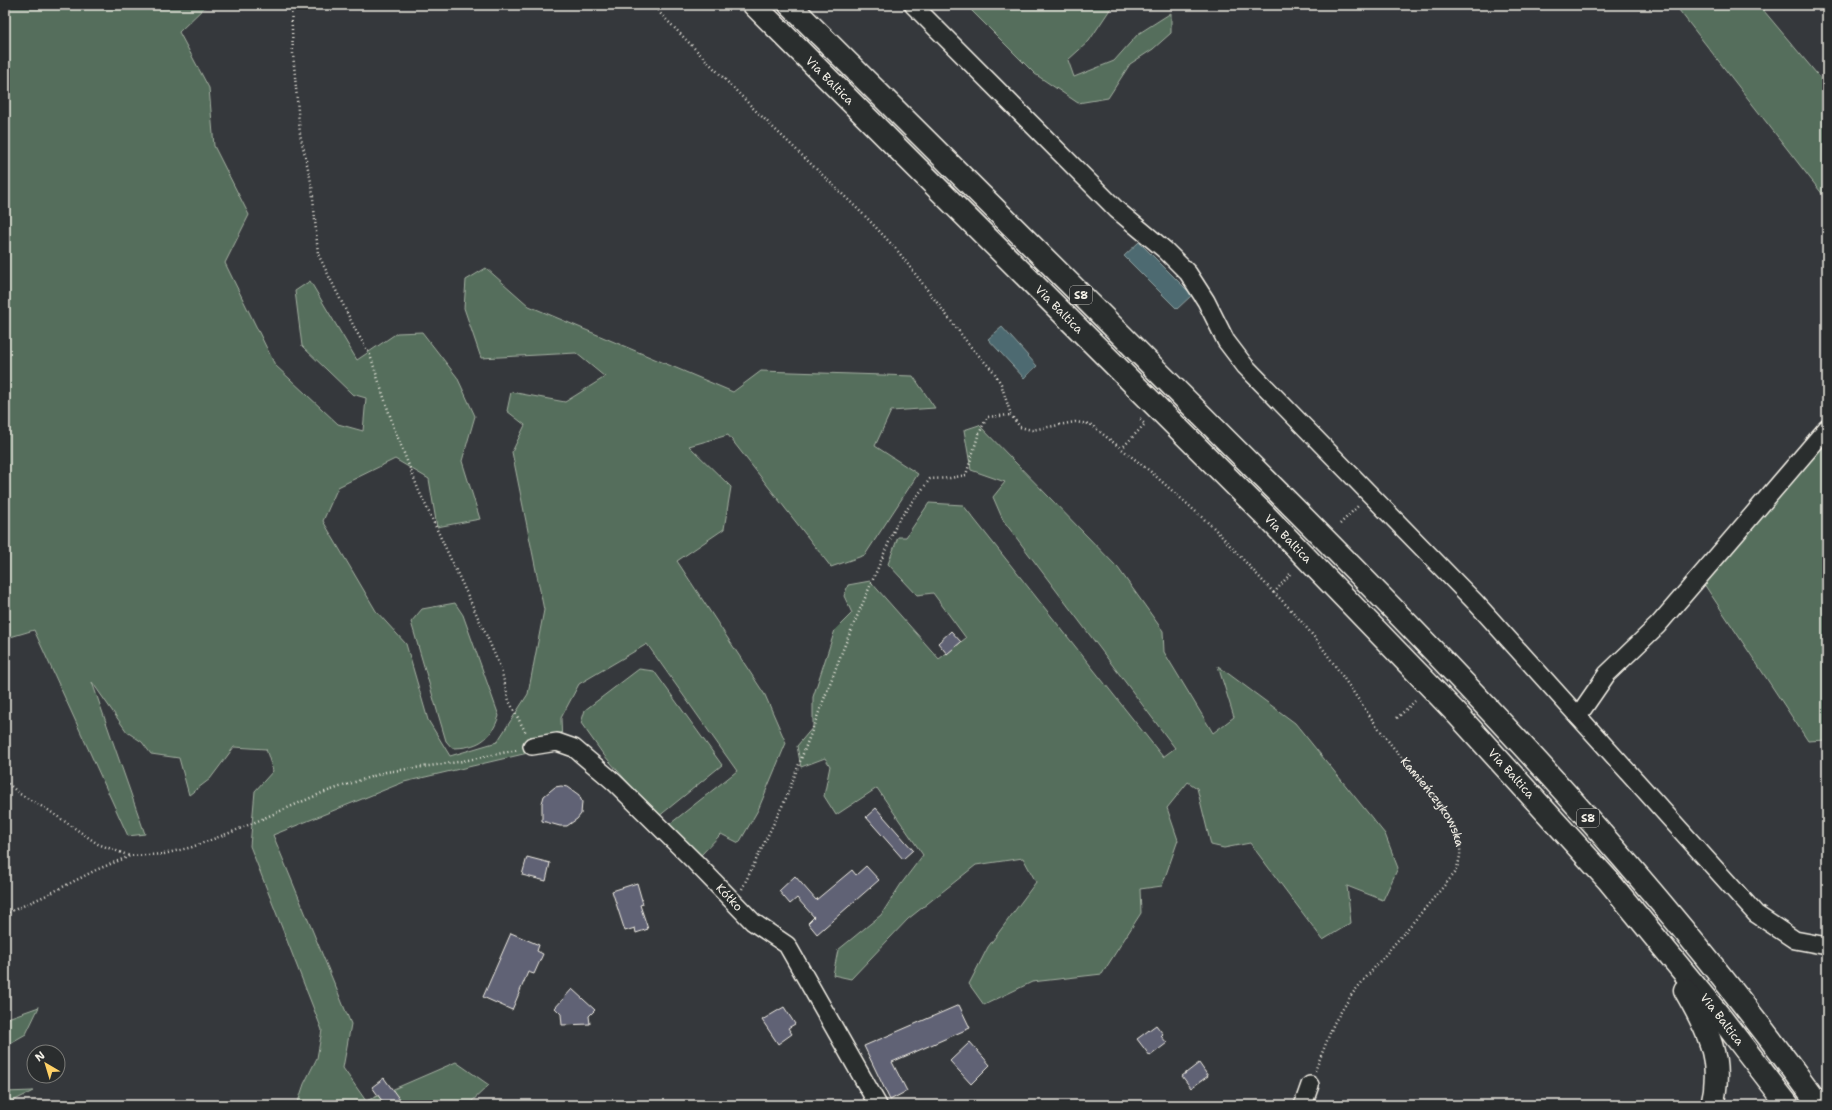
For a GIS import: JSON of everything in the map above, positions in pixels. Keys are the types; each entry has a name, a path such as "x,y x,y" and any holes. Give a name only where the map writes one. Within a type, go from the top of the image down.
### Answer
{"highway":[{"name":"Via Baltica","path":"754,5 1265,515 1458,715 1608,880 1718,1014 1788,1105"},
{"name":"S8","path":"790,5 1295,508 1478,697 1633,870 1739,997 1819,1105"},
{"path":"1651,932 1702,1020 1708,1035 1716,1066 1716,1085 1712,1105"},
{"path":"1789,1063 1827,1104"}],"street":[{"path":"913,5 1117,210 1164,250 1188,273 1206,301 1226,341 1245,366 1476,603 1756,914 1795,940 1827,946"},
{"path":"1578,716 1607,674 1658,625 1698,576 1739,532 1827,428"},
{"name":"Kółko","path":"532,746 557,742 574,748 614,782 753,922 787,945 878,1105"},
{"path":"1303,1105 1310,1085"}],"path":[{"path":"5,914 96,870 130,856 164,854 192,847 239,829 322,793 386,772 465,761 532,746 509,701 500,669 488,639 419,491 394,428 370,355 355,329 318,254 312,186 300,134 293,53 291,5"},
{"path":"652,5 754,110 867,218 897,250 970,346 994,372 1001,384 1011,415 987,417 978,436 966,475 950,478 930,479 898,521 844,647 786,798 735,903"},
{"name":"Kamieńczykowska","path":"1011,415 1020,427 1032,430 1076,422 1090,424 1151,472 1213,527 1315,637 1388,741 1443,808 1457,834 1461,856 1454,873 1352,994 1334,1023 1310,1085"},
{"path":"1125,445 1144,424 1142,421"},
{"path":"1340,524 1370,495"},
{"path":"1274,593 1290,574"},
{"path":"1396,718 1415,701"},
{"path":"5,781 20,794 48,810 98,844 130,856"}],"green space":[{"path":"5,5 207,5 179,32 209,88 214,146 249,215 225,263 275,365 338,424 363,431 366,398 352,394 302,346 295,291 310,281 357,360 397,333 422,332 457,377 475,416 462,461 480,519 437,527 429,479 395,459 338,487 323,521 376,611 406,644 428,720 450,756 497,742 528,694 544,610 512,452 525,425 507,411 511,392 565,402 605,377 576,353 481,358 464,308 466,280 486,268 529,306 733,392 761,371 913,376 935,408 891,411 875,446 918,474 865,555 831,567 728,435 689,446 731,487 724,529 677,561 765,695 786,743 758,810 739,843 721,834 701,855 666,827 737,771 647,644 579,684 561,718 562,745 404,782 273,835 351,1024 343,1068 366,1101 456,1062 489,1085 468,1105 297,1105 304,1084 317,1058 322,1030 250,846 255,791 273,771 266,749 234,747 210,779 189,795 179,758 151,754 142,742 127,732 92,682 145,834 128,836 34,630 7,638 5,646"},
{"path":"966,5 1113,5 1089,41 1068,60 1074,77 1114,61 1138,34 1171,13 1171,33 1153,49 1130,64 1108,98 1078,103 1035,74"},
{"path":"1675,5 1759,5 1827,86 1827,200"},
{"path":"979,425 1118,568 1163,631 1164,652 1213,733 1234,717 1218,666 1295,723 1385,834 1398,868 1383,900 1347,886 1351,923 1323,940 1250,843 1224,848 1211,845 1197,788 1188,782 1167,808 1178,840 1162,886 1140,889 1141,913 1102,974 1032,982 984,1005 969,984 988,947 1036,882 1023,858 976,865 908,919 851,979 833,975 838,950 881,915 901,884 923,855 877,788 836,815 824,796 830,766 825,758 801,767 797,746 813,727 813,697 835,630 852,613 844,596 848,585 870,581 939,659 966,638 933,593 917,595 888,564 898,537 906,537 929,503 963,505 1163,757 1175,748 1003,520 993,497 1005,482 971,470 964,430"},
{"path":"1827,442 1827,740 1808,741 1704,584"},
{"path":"455,603 463,615 499,716 492,731 487,737 476,744 461,748 452,748 446,741 411,622 422,609"},
{"path":"639,669 654,671 722,765 658,817 603,754 581,723 585,710"},
{"path":"39,1007 26,1034 5,1046 5,1019"},
{"path":"33,1091 5,1105 5,1092"}],"water":[{"path":"1139,242 1192,295 1177,309 1124,256"},
{"path":"1002,327 1037,366 1024,378 988,339"}],"building":[{"path":"951,631 961,642 947,654 938,643"},
{"path":"555,787 568,787 579,795 582,802 581,814 567,826 560,826 542,821 542,803 544,796"},
{"path":"876,808 913,850 903,859 866,817"},
{"path":"527,857 550,863 546,881 522,875"},
{"path":"866,866 879,880 817,934 808,923 814,917 797,898 790,904 779,891 795,876 816,900 852,870 856,875"},
{"path":"637,883 643,904 640,905 648,929 636,933 635,928 625,931 612,891"},
{"path":"511,933 539,945 537,951 543,954 534,974 528,972 512,1010 483,997"},
{"path":"572,989 595,1010 589,1016 590,1024 562,1025 561,1014 555,1008"},
{"path":"959,1005 970,1028 892,1062 907,1091 890,1100 864,1046"},
{"path":"784,1007 795,1024 788,1028 792,1034 778,1044 762,1020"},
{"path":"1156,1025 1163,1034 1161,1036 1167,1043 1150,1056 1137,1039"},
{"path":"970,1042 990,1065 971,1084 950,1061"},
{"path":"1199,1063 1208,1076 1191,1088 1182,1076"},
{"path":"384,1078 400,1100 393,1105 385,1105 372,1087"}]}
